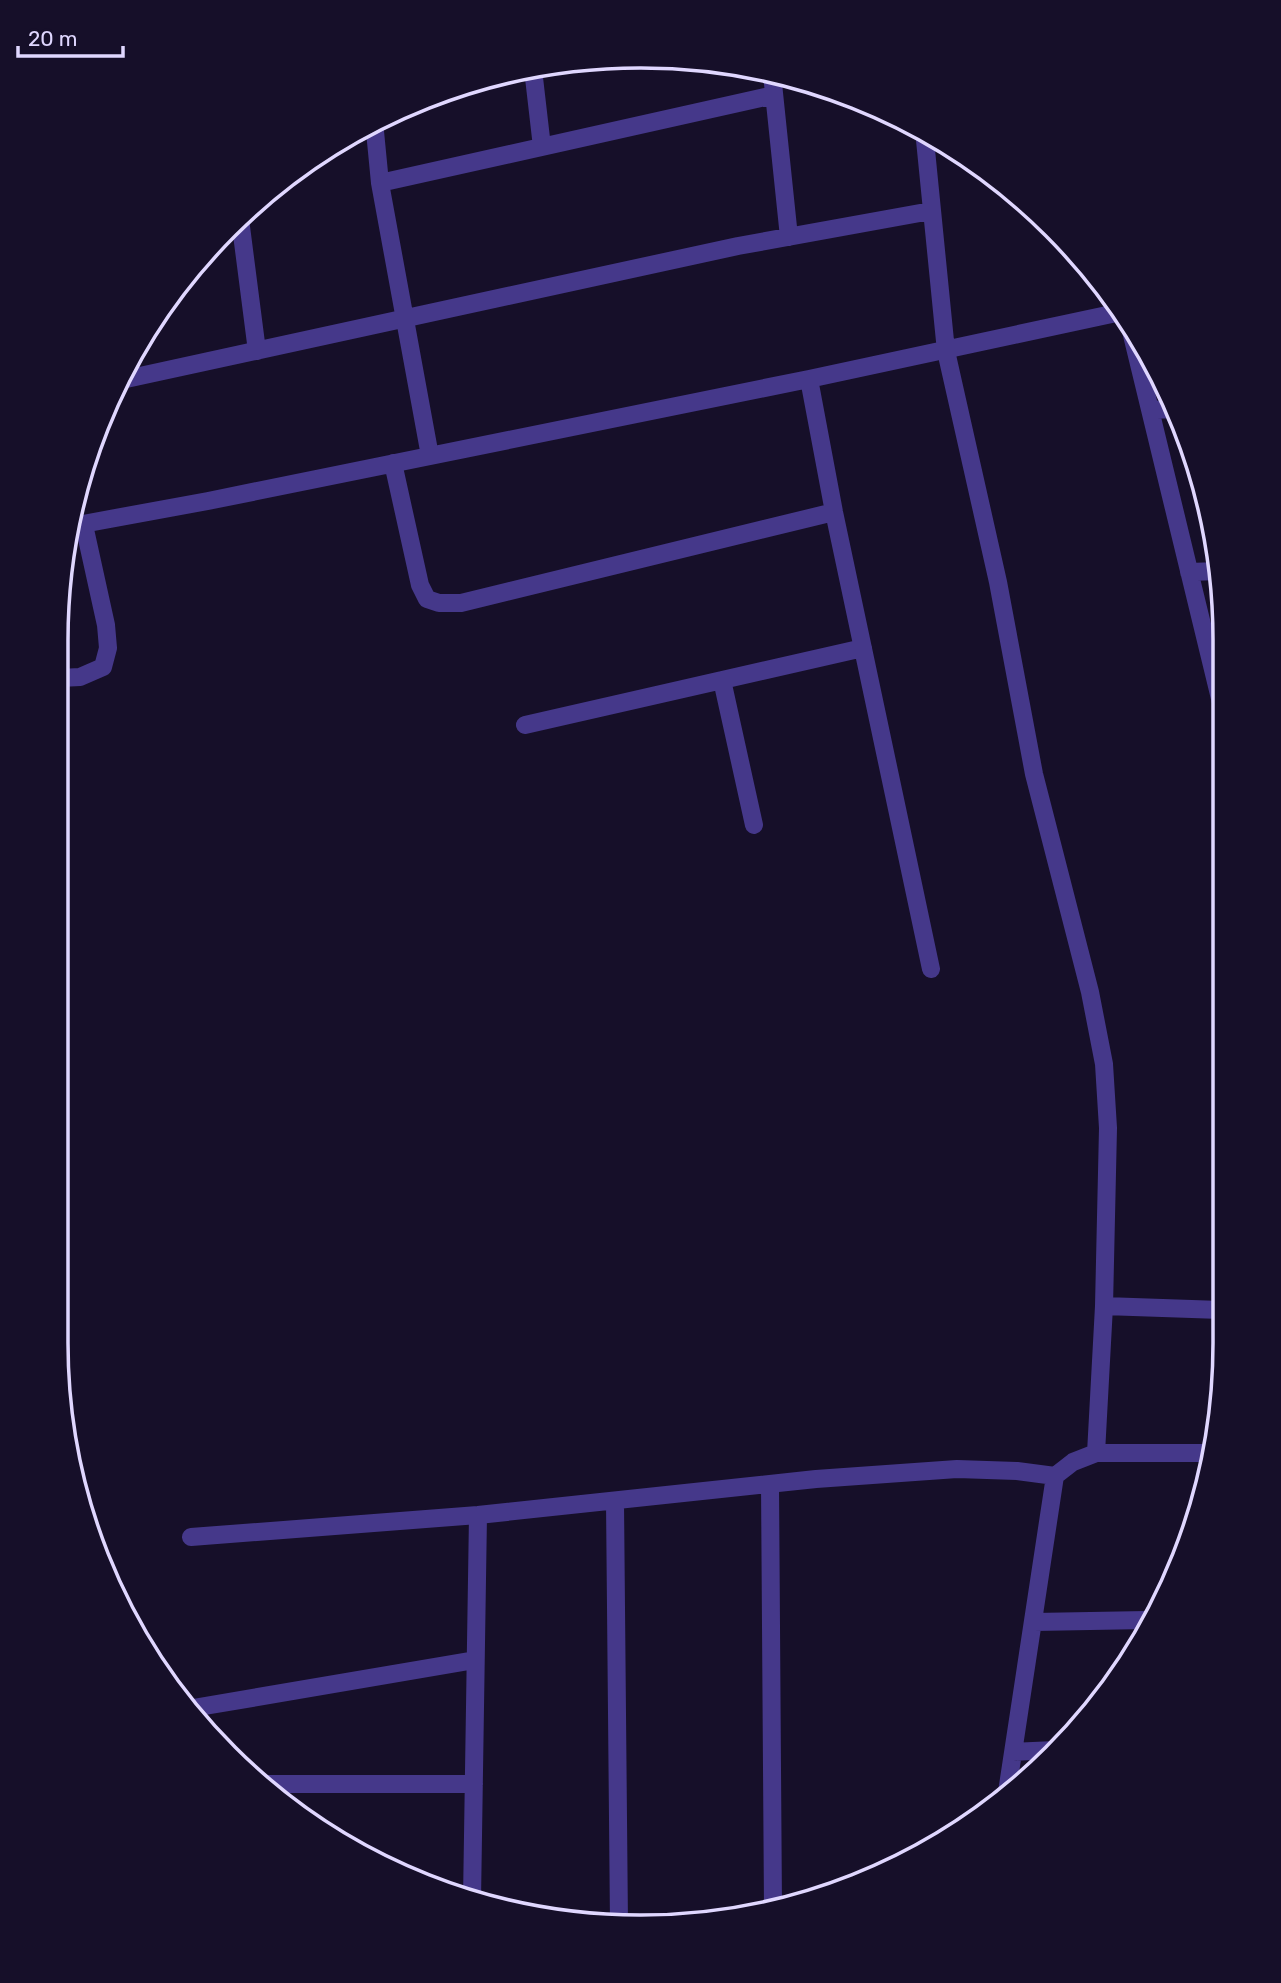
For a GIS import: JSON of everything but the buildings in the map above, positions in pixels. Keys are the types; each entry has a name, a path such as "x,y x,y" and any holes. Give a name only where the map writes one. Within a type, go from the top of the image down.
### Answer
{"street":[{"path":"534,78 542,147"},
{"path":"773,84 789,237"},
{"path":"380,183 774,95"},
{"path":"375,133 380,183 430,456"},
{"path":"925,144 946,351 998,582 1034,774 1090,992 1104,1064 1108,1128 1104,1306 1096,1453"},
{"path":"132,378 738,246 931,211"},
{"path":"240,232 257,351"},
{"path":"80,526 946,351 1110,314"},
{"path":"1138,357 1213,670"},
{"path":"809,379 834,512 931,969"},
{"path":"1151,410 1164,409"},
{"path":"393,463 420,585 427,599 439,603 461,603 834,512"},
{"path":"68,678 80,677 103,667 108,648 106,625 79,529"},
{"path":"1189,572 1209,571"},
{"path":"525,725 863,648"},
{"path":"722,680 754,825"},
{"path":"1104,1306 1213,1310"},
{"path":"1009,1780 1055,1476 1073,1462 1096,1453 1202,1453"},
{"path":"191,1537 478,1515 770,1484 957,1469 1017,1471 1055,1476"},
{"path":"770,1484 773,1899"},
{"path":"615,1502 619,1914"},
{"path":"472,1889 478,1515"},
{"path":"1034,1622 1141,1620"},
{"path":"200,1707 475,1660"},
{"path":"1013,1752 1041,1751"},
{"path":"277,1784 474,1784"}]}
